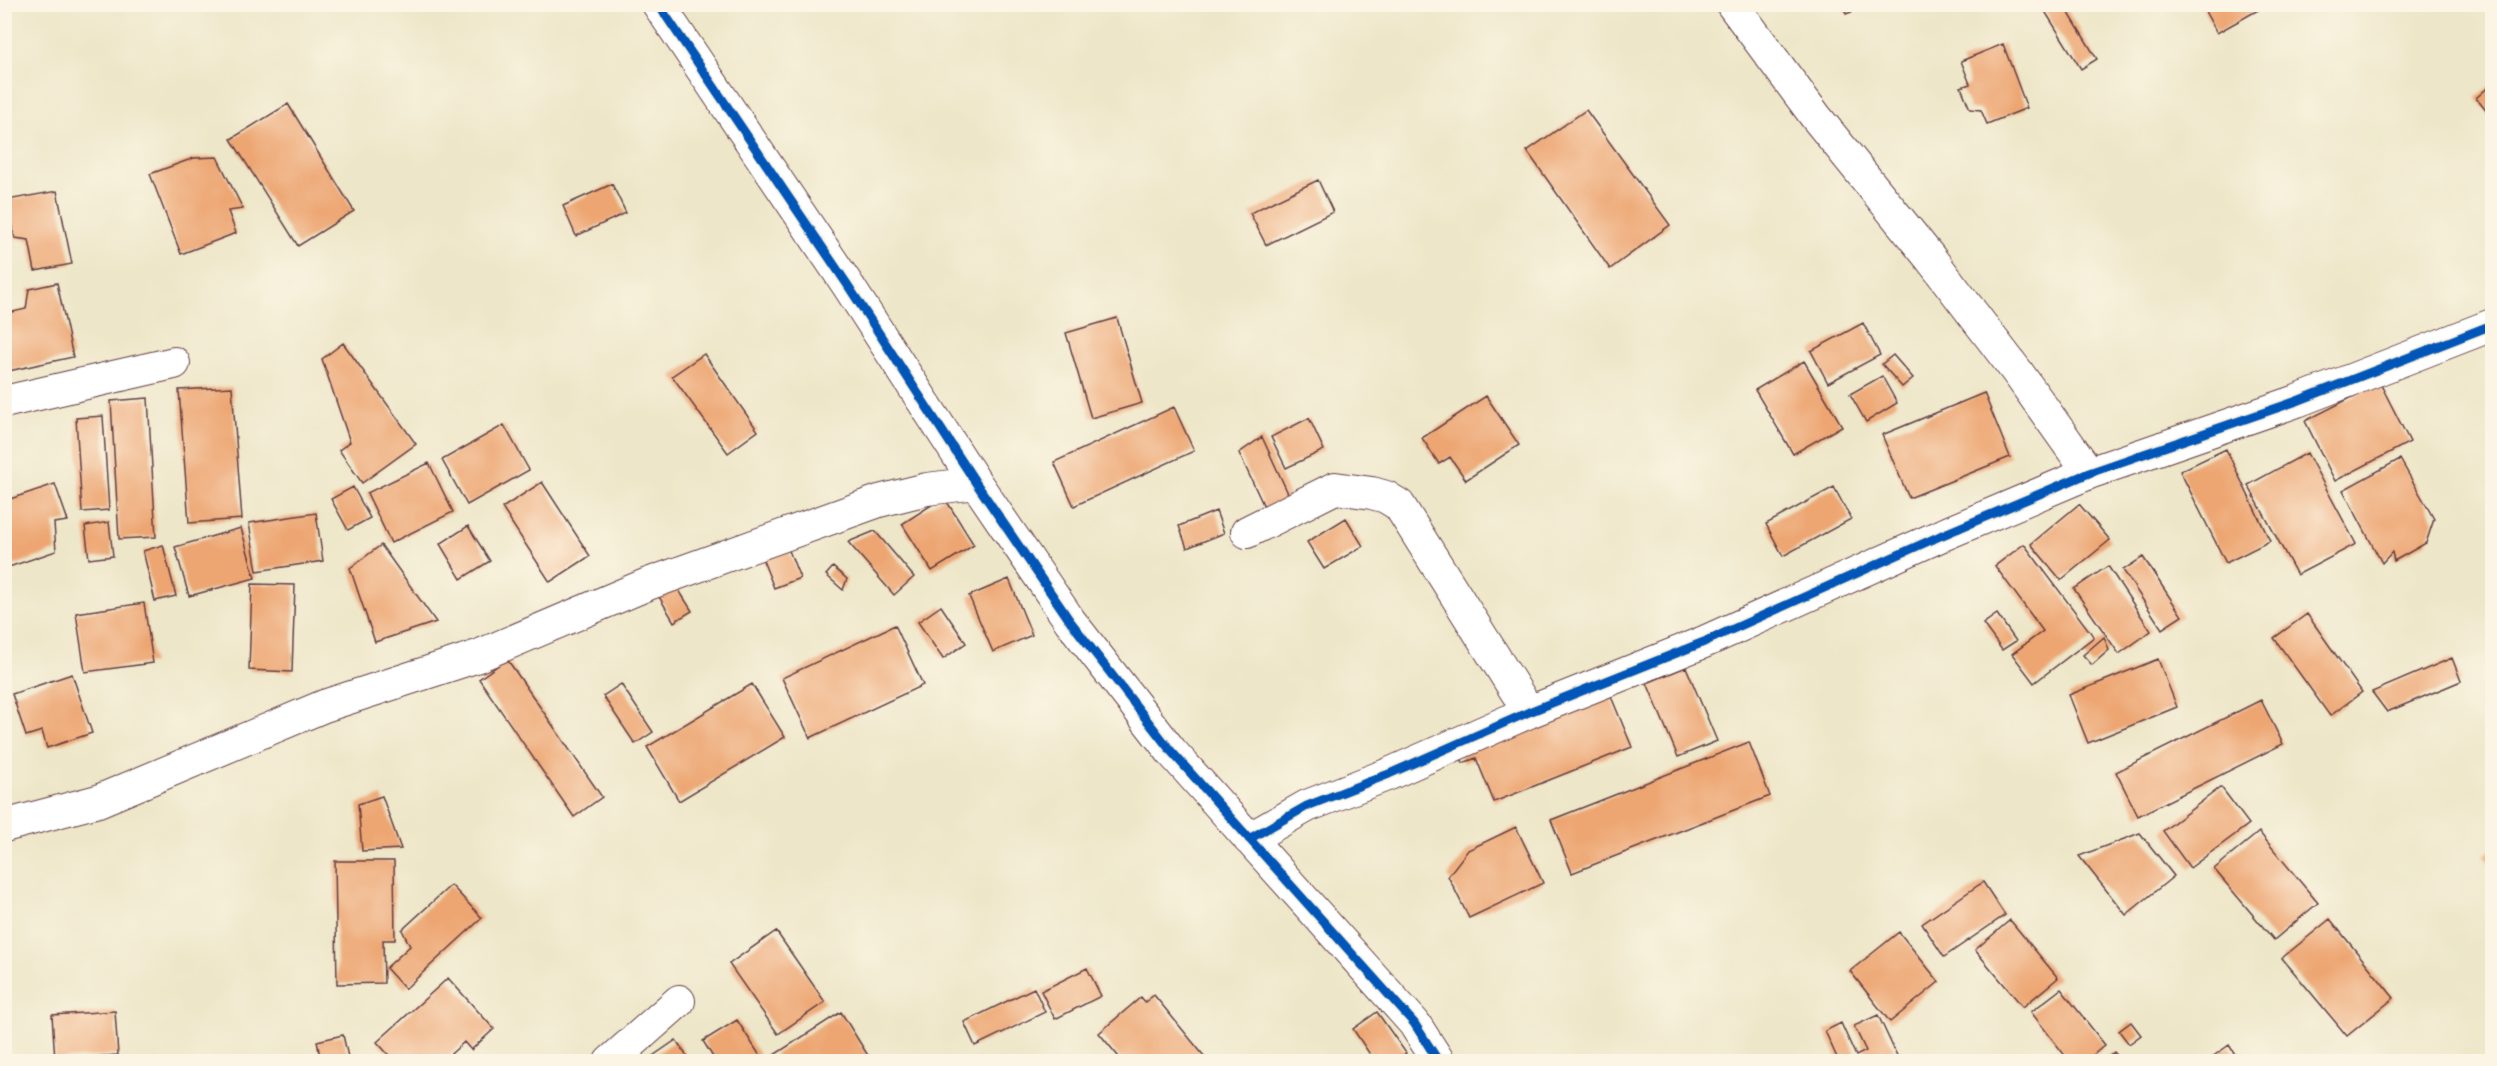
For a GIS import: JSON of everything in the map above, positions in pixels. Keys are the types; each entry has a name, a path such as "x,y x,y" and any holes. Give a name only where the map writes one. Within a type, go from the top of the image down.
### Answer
{"street":[{"path":"658,4 1070,621 1171,751 1414,1023 1439,1062"},
{"path":"1732,4 1815,117 1931,259 2018,373 2089,473"},
{"path":"1249,839 1307,806 1389,774 1529,712 1704,642 1918,545 2089,473 2297,401 2493,326"},
{"path":"4,402 174,363"},
{"path":"4,826 98,801 324,706 478,656 648,584 879,501 927,489 976,483"},
{"path":"1247,532 1335,488 1372,493 1386,497 1399,505 1529,712"},
{"path":"610,1062 679,1001"}],"building":[{"path":"1843,4 1870,4 1870,5 1846,14"},
{"path":"2201,4 2269,4 2217,33"},
{"path":"2041,5 2064,5 2097,59 2081,69"},
{"path":"2003,44 2027,108 1987,124 1981,110 1970,109 1961,87 1970,84 1961,61"},
{"path":"2492,84 2492,118 2476,98"},
{"path":"288,104 354,211 298,246 231,139"},
{"path":"1586,110 1670,225 1610,269 1527,151"},
{"path":"217,157 243,209 228,211 236,233 181,254 150,174 194,158"},
{"path":"1318,180 1333,212 1266,245 1250,213"},
{"path":"612,184 626,213 576,236 563,206"},
{"path":"57,191 72,264 35,271 29,240 15,238 7,200"},
{"path":"57,283 73,357 4,372 4,314 26,309 29,289"},
{"path":"1117,318 1142,403 1091,418 1066,333"},
{"path":"1863,323 1880,355 1828,383 1811,351"},
{"path":"343,343 416,444 362,483 339,450 350,442 322,359"},
{"path":"704,354 758,431 728,453 672,376"},
{"path":"1893,355 1913,378 1902,387 1882,364"},
{"path":"1804,361 1842,426 1793,454 1755,390"},
{"path":"1882,376 1897,403 1866,422 1850,394"},
{"path":"2380,383 2410,442 2335,481 2305,421"},
{"path":"232,387 242,519 189,523 179,390"},
{"path":"1984,393 2010,457 1909,498 1882,435"},
{"path":"1486,396 1519,445 1466,480 1450,457 1439,464 1422,438"},
{"path":"148,398 156,537 119,539 111,401"},
{"path":"1174,407 1194,451 1074,506 1054,462"},
{"path":"103,416 109,510 82,512 76,418"},
{"path":"1309,418 1324,450 1286,468 1271,437"},
{"path":"504,425 529,470 467,505 442,460"},
{"path":"1262,437 1292,502 1268,515 1239,453"},
{"path":"2226,449 2270,541 2226,563 2180,471"},
{"path":"2307,453 2356,544 2297,575 2248,485"},
{"path":"2400,459 2434,519 2426,543 2394,561 2392,552 2382,563 2343,490"},
{"path":"429,463 453,512 391,543 367,493"},
{"path":"542,482 590,556 550,582 502,508"},
{"path":"55,484 68,521 54,523 56,551 6,568 4,501"},
{"path":"353,487 370,518 348,530 331,499"},
{"path":"1834,487 1851,519 1783,556 1766,524"},
{"path":"944,497 974,545 932,571 902,524"},
{"path":"2079,504 2110,540 2061,580 2031,544"},
{"path":"1216,511 1224,533 1187,548 1179,526"},
{"path":"316,513 323,561 257,571 249,523"},
{"path":"1346,518 1363,546 1324,569 1307,542"},
{"path":"109,522 113,556 89,559 85,526"},
{"path":"468,526 490,561 461,579 440,544"},
{"path":"241,528 255,578 189,596 175,547"},
{"path":"875,531 914,577 894,595 848,542"},
{"path":"2024,544 2094,637 2034,683 2012,654 2043,631 1995,566"},
{"path":"163,545 176,596 155,601 143,551"},
{"path":"381,545 436,622 375,642 350,568"},
{"path":"788,548 800,578 774,588 762,558"},
{"path":"2143,557 2182,616 2162,629 2123,570"},
{"path":"2108,566 2151,631 2119,654 2074,589"},
{"path":"833,567 847,579 843,590 826,575"},
{"path":"1009,579 1032,635 993,652 969,596"},
{"path":"252,584 295,585 292,672 249,670"},
{"path":"675,584 692,611 674,622 658,595"},
{"path":"144,603 153,663 85,672 76,613"},
{"path":"941,606 966,643 943,659 918,622"},
{"path":"1997,614 2016,641 2002,650 1983,624"},
{"path":"2307,614 2362,692 2330,716 2274,638"},
{"path":"895,625 923,685 810,738 782,678"},
{"path":"2104,637 2109,650 2092,665 2083,655"},
{"path":"2452,658 2461,681 2387,712 2372,692"},
{"path":"507,659 602,797 574,817 479,679"},
{"path":"2158,659 2177,707 2088,743 2069,695"},
{"path":"1686,667 1717,741 1678,757 1647,683"},
{"path":"72,674 92,733 47,748 42,731 26,736 12,694"},
{"path":"621,684 653,732 635,744 603,696"},
{"path":"752,684 785,737 679,801 647,747"},
{"path":"1610,694 1632,747 1494,802 1476,758 1463,763 1460,755"},
{"path":"2261,700 2283,744 2138,816 2116,772"},
{"path":"4,713 10,732 4,733"},
{"path":"1749,742 1770,796 1572,873 1551,820"},
{"path":"2221,787 2249,824 2190,868 2163,831"},
{"path":"382,796 401,849 362,851 358,804"},
{"path":"1516,827 1543,883 1469,918 1448,876 1468,850"},
{"path":"2259,832 2318,903 2274,940 2214,869"},
{"path":"2140,833 2174,876 2126,915 2079,856"},
{"path":"2492,849 2492,867 2484,855"},
{"path":"335,861 394,861 395,940 383,940 384,983 337,984"},
{"path":"1983,882 2005,915 1944,957 1922,924"},
{"path":"451,885 482,918 405,989 386,968 410,946 402,930"},
{"path":"2330,919 2394,998 2347,1036 2282,958"},
{"path":"2010,920 2058,978 2023,1007 1975,950"},
{"path":"776,931 825,1002 778,1034 729,964"},
{"path":"1899,932 1939,982 1890,1022 1850,971"},
{"path":"1087,968 1101,996 1055,1019 1041,991"},
{"path":"448,978 494,1029 471,1050 464,1042 442,1062 395,1062 377,1042"},
{"path":"1034,988 1045,1012 975,1046 964,1022"},
{"path":"2061,989 2105,1045 2085,1062 2070,1062 2031,1012"},
{"path":"1154,995 1209,1062 1123,1062 1099,1033 1141,997 1145,1002"},
{"path":"115,1011 118,1055 55,1060 52,1015"},
{"path":"841,1012 872,1062 778,1062 774,1055"},
{"path":"1377,1012 1406,1053 1394,1062 1375,1062 1353,1029"},
{"path":"1878,1015 1900,1062 1839,1062 1825,1031 1841,1023 1856,1056 1866,1051 1854,1026"},
{"path":"737,1020 764,1062 716,1062 703,1041"},
{"path":"2131,1022 2141,1035 2129,1044 2119,1031"},
{"path":"343,1035 348,1057 321,1062 317,1041"},
{"path":"676,1040 691,1062 644,1062"},
{"path":"2229,1045 2240,1062 2210,1062 2208,1060"},
{"path":"2114,1052 2123,1062 2103,1062"}],"cycle path":[{"path":"658,4 1070,621 1171,751 1414,1023 1439,1062"},
{"path":"1249,839 1307,806 1389,774 1529,712 1704,642 1940,536 2089,473 2297,401 2492,325"}]}
